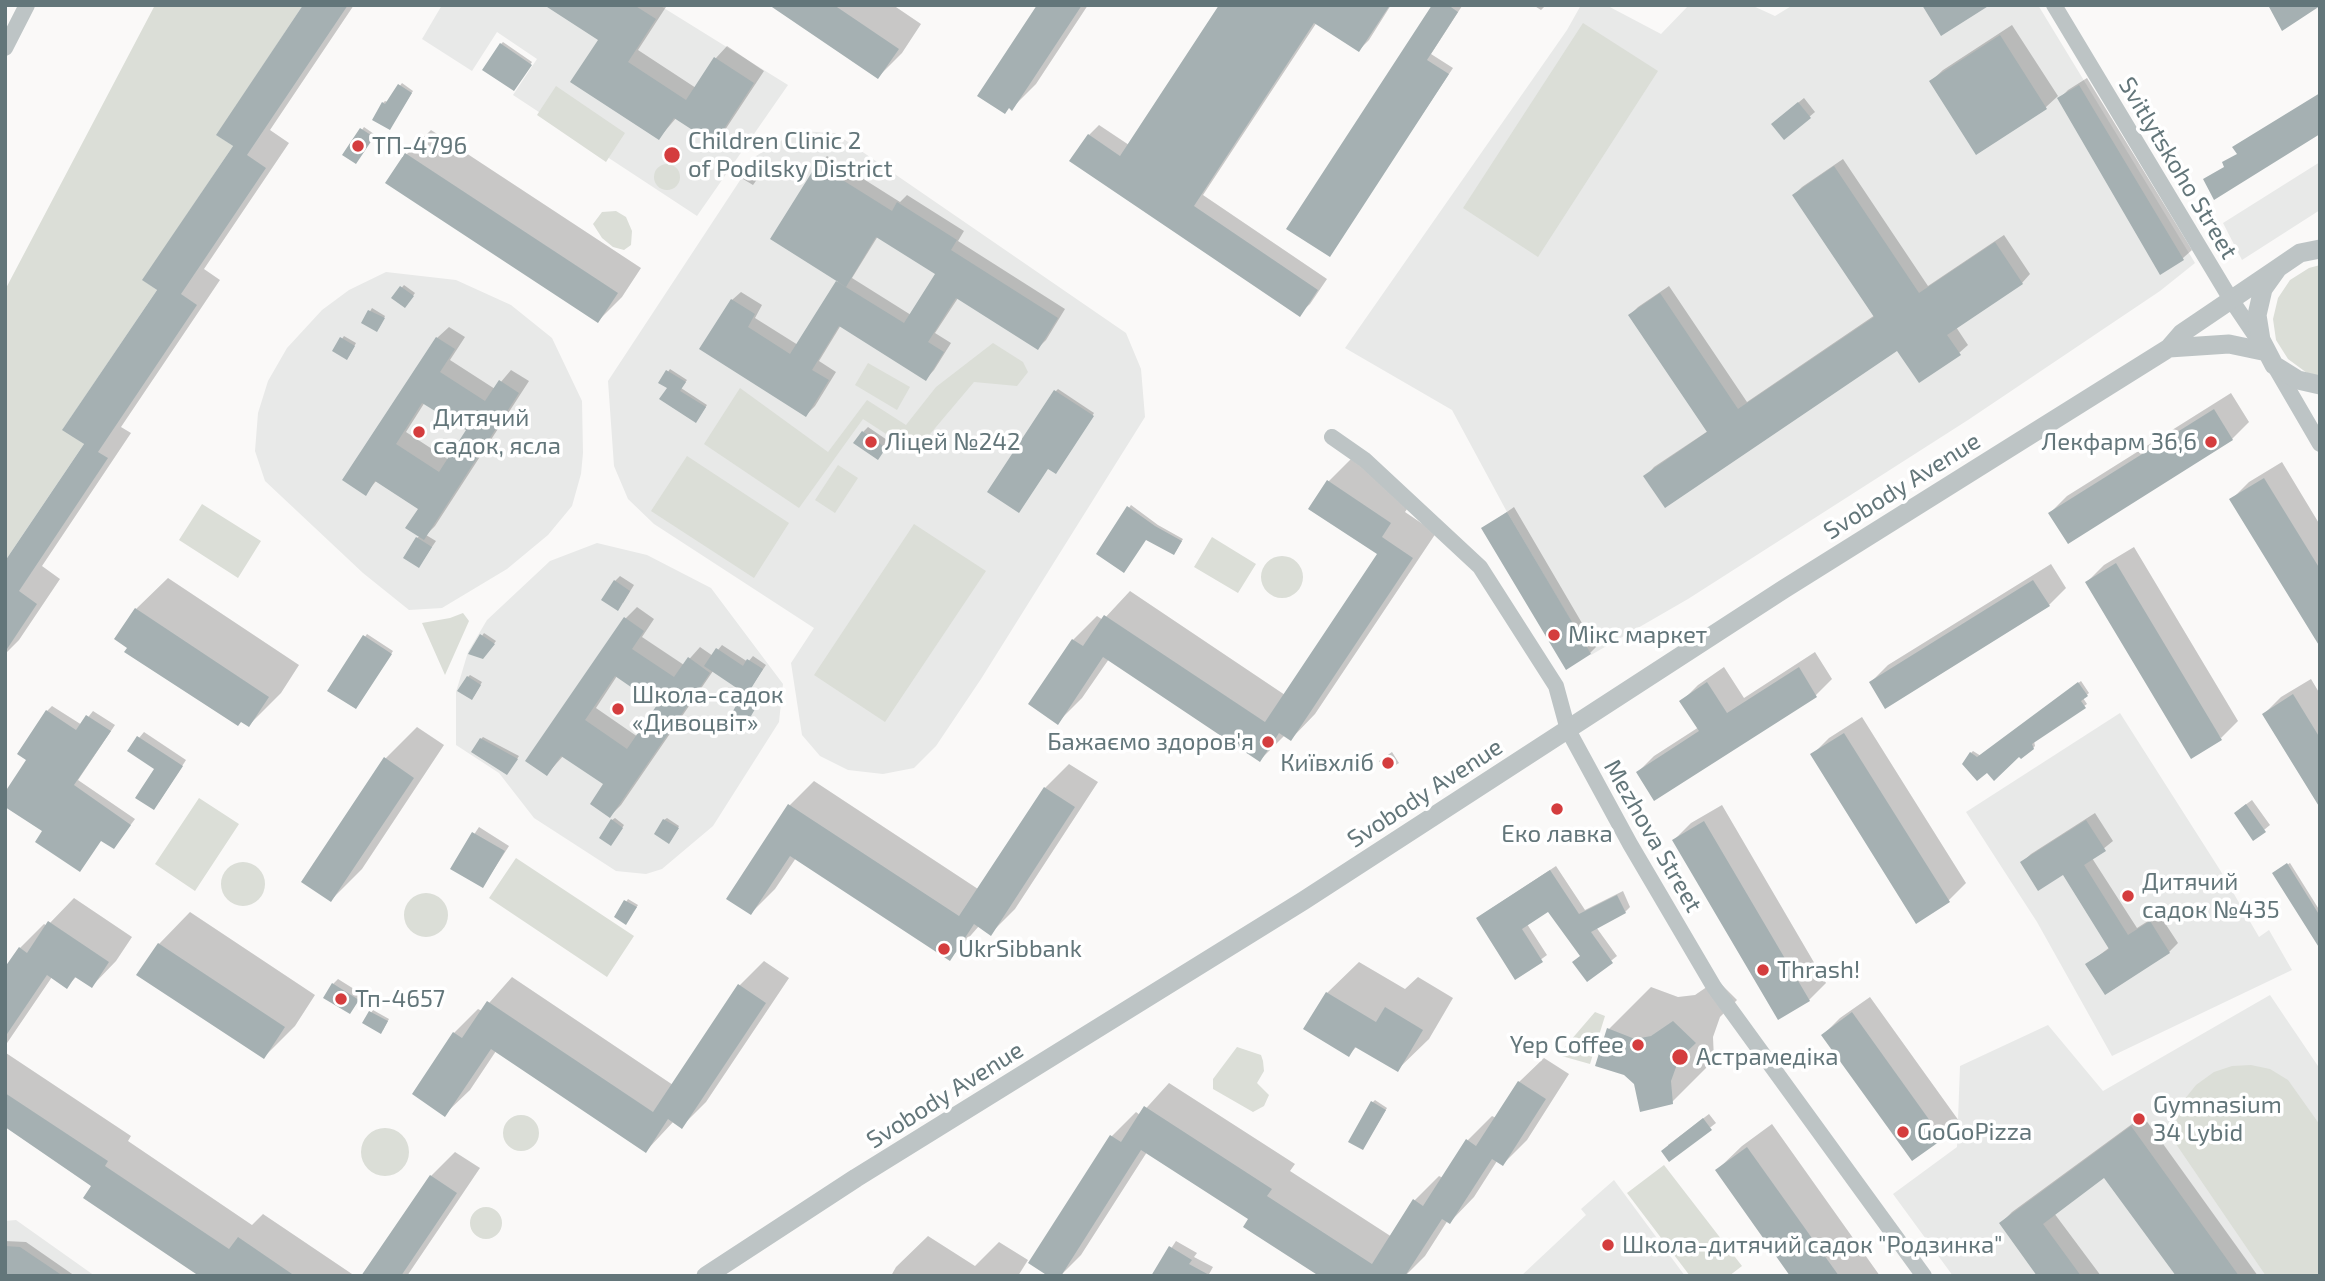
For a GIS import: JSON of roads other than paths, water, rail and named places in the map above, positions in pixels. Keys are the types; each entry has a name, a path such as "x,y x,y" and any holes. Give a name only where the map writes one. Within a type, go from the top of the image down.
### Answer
{"street":[{"path":"5,48 27,5"},
{"name":"Svitlytskoho Street","path":"2054,5 2320,444"},
{"path":"2300,253 2320,240"},
{"path":"2300,253 2320,249"},
{"name":"Svobody Avenue","path":"706,1276 856,1178 1303,901 1784,589 2169,348 2182,333 2230,298 2300,253"},
{"path":"2270,359 2261,340 2257,315 2263,289 2278,268"},
{"name":"Svobody Avenue","path":"2169,348 2229,344 2270,359 2298,380 2320,385"},
{"name":"Mezhova Street","path":"1332,437 1365,460 1480,567 1556,686 1568,730 1630,844 1714,987 1924,1276"}],"place":[{"name":"ТП-4796","path":"358,146"},
{"name":"Children Clinic 2 of Podilsky District","path":"672,155"},
{"name":"Дитячий садок, ясла","path":"419,432"},
{"name":"Ліцей №242","path":"871,442"},
{"name":"Лекфарм 36,6","path":"2211,442"},
{"name":"Мікс маркет","path":"1554,635"},
{"name":"Школа-садок «Дивоцвіт»","path":"618,709"},
{"name":"Бажаємо здоров'я","path":"1268,742"},
{"name":"Київхліб","path":"1388,763"},
{"name":"Еко лавка","path":"1557,809"},
{"name":"Дитячий садок №435","path":"2128,896"},
{"name":"UkrSibbank","path":"944,949"},
{"name":"Thrash!","path":"1763,970"},
{"name":"Тп-4657","path":"341,999"},
{"name":"Yep Coffee","path":"1638,1045"},
{"name":"Астрамедіка","path":"1680,1057"},
{"name":"Gymnasium 34 Lybid","path":"2139,1119"},
{"name":"GoGoPizza","path":"1903,1132"},
{"name":"Школа-дитячий садок \"Родзинка\"","path":"1608,1245"}]}
